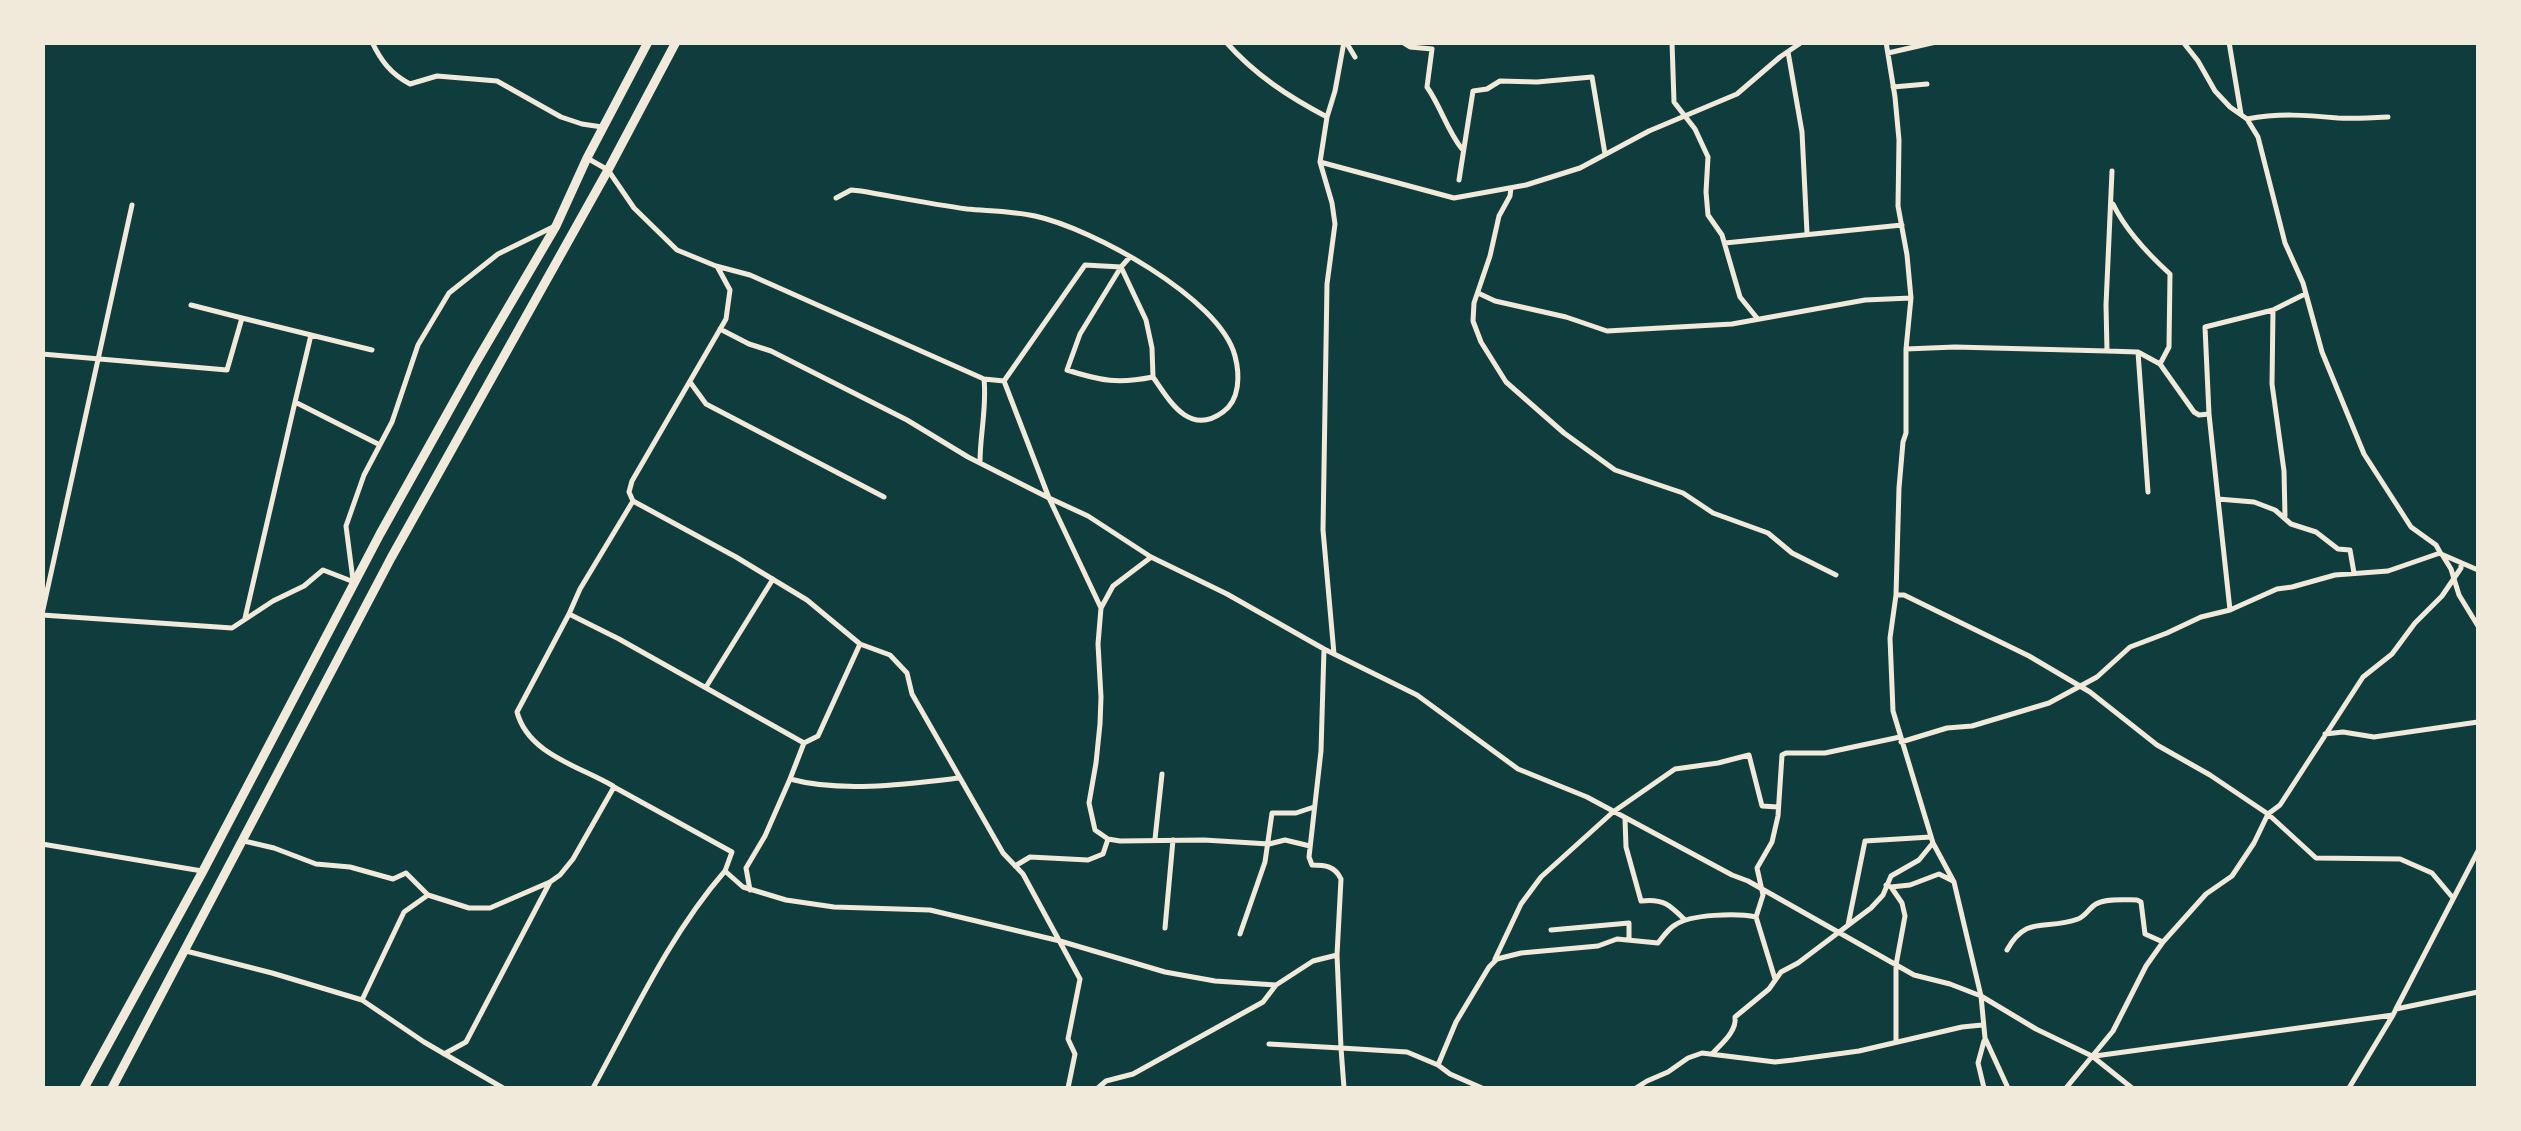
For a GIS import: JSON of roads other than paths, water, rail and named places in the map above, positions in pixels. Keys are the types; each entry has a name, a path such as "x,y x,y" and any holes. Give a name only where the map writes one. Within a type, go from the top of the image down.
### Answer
{"highway":[{"path":"84,1088 354,582 556,226 648,42"},
{"path":"112,1088 452,446 676,42"}],"street":[{"path":"372,42 384,64 410,84 437,76 497,81 561,117 604,127"},
{"path":"1226,42 1244,63 1289,97 1327,117"},
{"path":"1334,654 1323,530 1328,284 1336,224 1320,162 1345,42"},
{"path":"1345,42 1355,57"},
{"path":"1402,42 1410,47 1432,49 1427,87 1450,134 1463,150"},
{"path":"1672,42 1674,102 1695,129 1708,157 1708,215 1725,242 1740,298 1757,318"},
{"path":"1320,162 1454,198 1511,188 1580,168 1649,131 1737,94 1802,42"},
{"path":"1886,42 1898,140 1898,206 1911,298 1896,595 1890,638 1891,698 1932,840 1954,882 1970,940 1985,1038 2008,1088"},
{"path":"1888,53 1936,42"},
{"path":"2183,42 2215,91 2244,117 2258,137 2276,212 2303,283 2322,352 2364,454 2411,527 2436,545 2478,626"},
{"path":"2229,42 2244,117"},
{"path":"1788,52 1802,132 1807,234"},
{"path":"1459,180 1473,92 1500,81 1592,77 1605,154"},
{"path":"1894,87 1927,84"},
{"path":"2244,117 2388,117"},
{"path":"587,158 608,170 634,208 677,250 750,275 984,379 1004,381"},
{"path":"2107,351 2112,172"},
{"path":"1511,188 1474,303 1473,321 1506,382 1564,433 1615,470 1684,494 1713,513 1768,534 1792,553 1836,575"},
{"path":"836,198 852,190 1034,215 1065,225 1129,258 1179,287 1230,338 1237,361 1238,392 1224,412 1195,420 1174,408 1153,376 1146,320 1121,268"},
{"path":"2111,201 2118,216 2170,274 2169,347 2160,364"},
{"path":"132,206 42,615 232,628 324,570 354,582 346,526 364,475 392,422 418,345 449,293 498,254 556,226"},
{"path":"1725,242 1902,226"},
{"path":"1129,258 1080,334 1067,370 1126,382 1153,376"},
{"path":"1004,381 1084,265 1121,268"},
{"path":"716,266 730,290 726,319 632,481 633,501 807,600 860,644 890,655 907,672 912,694 1003,853 1023,874 1080,979 1068,1039 1075,1054 1068,1088"},
{"path":"1478,294 1607,331 1732,324 1865,300 1911,298"},
{"path":"2230,610 2209,414 2205,327 2273,310 2305,294"},
{"path":"192,305 372,350"},
{"path":"2273,310 2272,384 2284,472 2285,518"},
{"path":"42,354 227,370 242,318"},
{"path":"720,328 907,420 1088,516 1150,557 1417,695 1518,769 1583,795 1914,975 1981,996 2092,1056 2132,1088"},
{"path":"244,621 311,334"},
{"path":"1906,350 1955,347 2138,352 2160,364 2194,412 2209,414"},
{"path":"2138,352 2148,492"},
{"path":"980,462 986,402 984,379"},
{"path":"1004,381 1049,498 1101,608"},
{"path":"690,382 706,404 884,497"},
{"path":"296,402 380,445"},
{"path":"2218,499 2254,502 2275,510 2292,524 2316,532 2338,548 2350,550 2354,573"},
{"path":"593,1088 677,938 703,896 725,871 732,852 535,744 520,724 517,712 580,588 633,501"},
{"path":"1775,979 1756,916 1763,895 1758,868 1772,842 1780,761 1784,754 1826,753 2012,716 2097,678 2130,647 2277,588 2335,574 2388,572 2440,553 2478,570"},
{"path":"1150,557 1112,586 1101,608 1100,724 1089,803 1095,830 1108,839 1120,841 1269,844 1285,840 1310,846"},
{"path":"2066,1088 2112,1031 2163,942 2206,894 2232,876 2268,814 2280,805 2363,677 2392,654 2442,596 2461,563"},
{"path":"706,688 773,579"},
{"path":"1896,595 1904,595 2029,656 2090,692 2157,745 2268,814 2316,858 2400,860 2432,873 2453,898"},
{"path":"569,614 804,743"},
{"path":"750,890 746,868 804,743 818,736 860,644"},
{"path":"1324,649 1322,751 1309,856 1312,866 1326,865 1338,872 1341,879 1337,955 1344,1088"},
{"path":"2325,734 2374,736 2478,722"},
{"path":"1438,1065 1456,1022 1494,962 1521,904 1541,877 1613,812 1675,769 1749,755 1762,806 1778,807"},
{"path":"1155,839 1162,774"},
{"path":"790,780 891,786 961,778"},
{"path":"242,841 316,864 393,879 406,874 428,896 468,908 490,908 560,874 573,859 614,787"},
{"path":"1240,934 1269,844 1272,813 1314,807"},
{"path":"1625,819 1627,855 1641,901 1657,899 1672,906 1685,920"},
{"path":"1015,866 1030,858 1088,860 1103,854 1108,839"},
{"path":"1165,928 1174,840"},
{"path":"1713,1054 1734,1028 1736,1017 1769,989 1781,972 1798,964 1872,908 1894,873 1919,860 1932,840"},
{"path":"1848,925 1865,841 1932,840"},
{"path":"42,844 202,871"},
{"path":"2348,1088 2394,1012 2478,851"},
{"path":"725,871 750,890 808,904 930,910 1060,941 1165,972 1215,981 1276,985"},
{"path":"1889,886 1910,885 1939,874 1954,882"},
{"path":"444,1054 466,1042 550,882"},
{"path":"1889,886 1905,916 1896,965 1896,1042"},
{"path":"362,1000 404,912 428,896"},
{"path":"2007,950 2015,936 2028,927 2077,919 2097,903 2137,900 2141,902 2145,934 2163,942"},
{"path":"1494,962 1520,952 1598,946 1617,939 1658,942 1674,925 1685,920 1756,916"},
{"path":"1551,930 1629,923 1628,940"},
{"path":"186,952 362,1000 503,1088"},
{"path":"1098,1088 1106,1081 1133,1074 1264,1002 1276,985 1313,961 1337,955"},
{"path":"2092,1056 2394,1012 2478,992"},
{"path":"1636,1088 1688,1058 1713,1054 1774,1062 1859,1051 1982,1024"},
{"path":"1984,1088 1978,1063 1985,1038"},
{"path":"1269,1044 1407,1052 1482,1088"}]}
